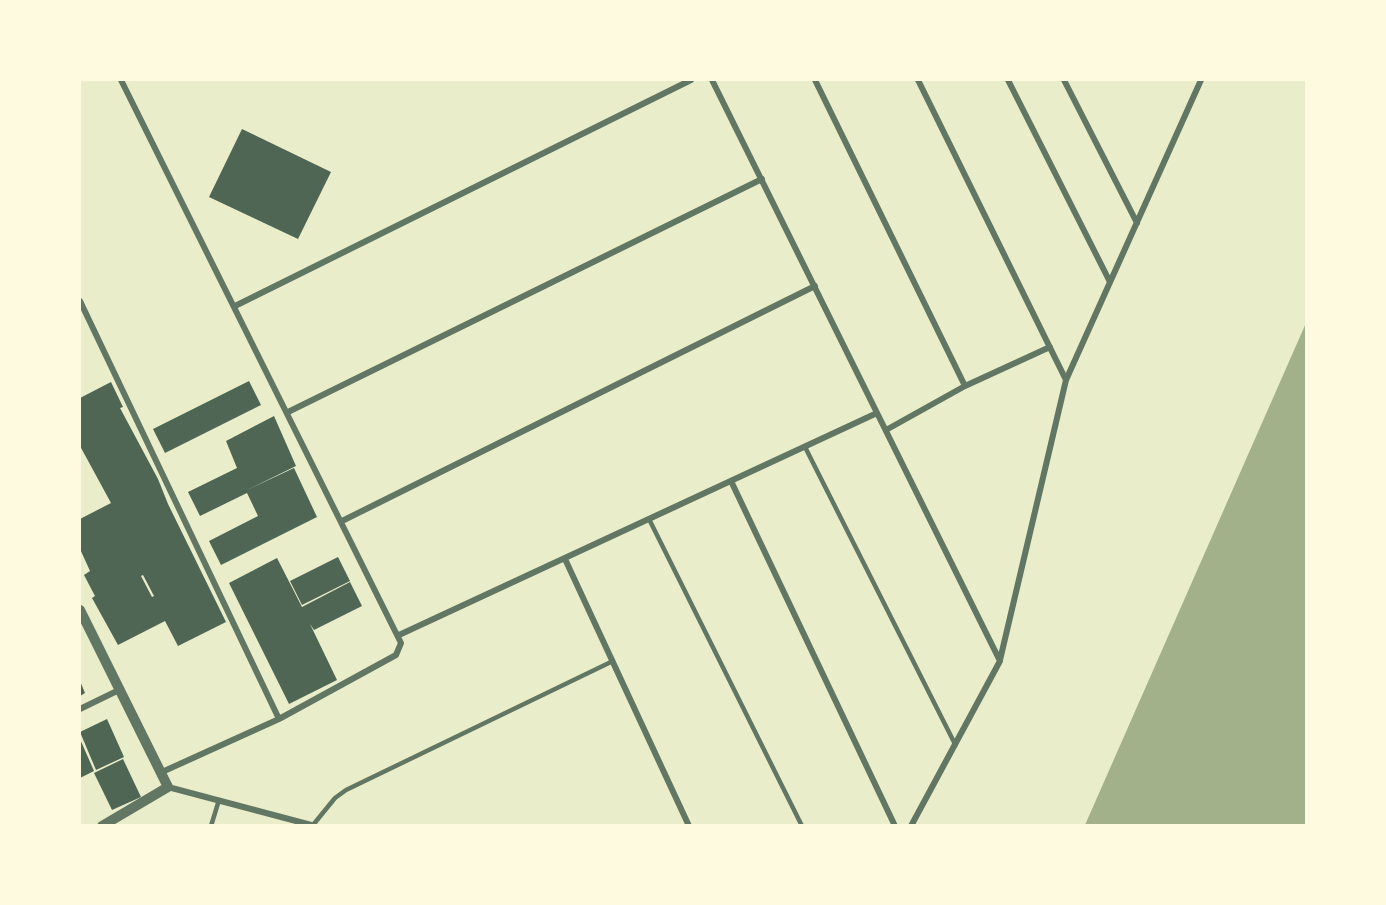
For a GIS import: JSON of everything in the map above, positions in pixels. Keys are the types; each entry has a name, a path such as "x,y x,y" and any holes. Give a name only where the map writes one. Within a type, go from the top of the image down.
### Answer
{"street":[{"path":"121,80 401,643 396,655 279,718 162,772"},
{"path":"235,306 691,80"},
{"path":"712,80 1000,661"},
{"path":"815,80 964,386"},
{"path":"918,80 1066,380"},
{"path":"1008,80 1110,282"},
{"path":"1064,80 1137,223"},
{"path":"911,825 1000,661 1066,380 1201,80"},
{"path":"288,412 762,179"},
{"path":"342,522 815,286"},
{"path":"80,301 279,718"},
{"path":"886,430 964,386 1050,347"},
{"path":"399,635 877,413"},
{"path":"731,481 895,825"},
{"path":"565,559 690,825"},
{"path":"80,610 82,624 119,690 168,787"},
{"path":"80,709 119,690"},
{"path":"102,825 113,822 168,787 299,823 314,825"}],"lane":[{"path":"805,447 955,744"},
{"path":"649,519 801,825"},
{"path":"314,825 335,798 346,790 613,661"},
{"path":"211,825 219,800"}],"shaded area":[{"path":"1306,323 1306,825 1085,825"}],"building":[{"path":"242,129 331,172 298,239 209,197"},
{"path":"249,381 261,405 165,453 153,429"},
{"path":"111,382 123,407 120,408 158,479 226,622 178,646 165,621 118,645 92,598 95,596 84,575 90,571 80,549 80,519 111,503 80,446 80,398","holes":["143,575 154,596 152,597 141,576"]},
{"path":"274,416 296,466 247,490 294,468 317,517 221,565 209,541 258,516 247,493 200,516 188,492 237,468 226,441"},
{"path":"338,557 350,581 302,605 290,581"},
{"path":"277,558 302,607 350,582 362,606 314,630 310,624 337,680 289,704 229,583"},
{"path":"80,681 85,693 80,696"},
{"path":"107,719 124,757 96,770 80,732"},
{"path":"80,739 94,771 80,778"},
{"path":"123,759 141,797 112,810 94,773"}]}
